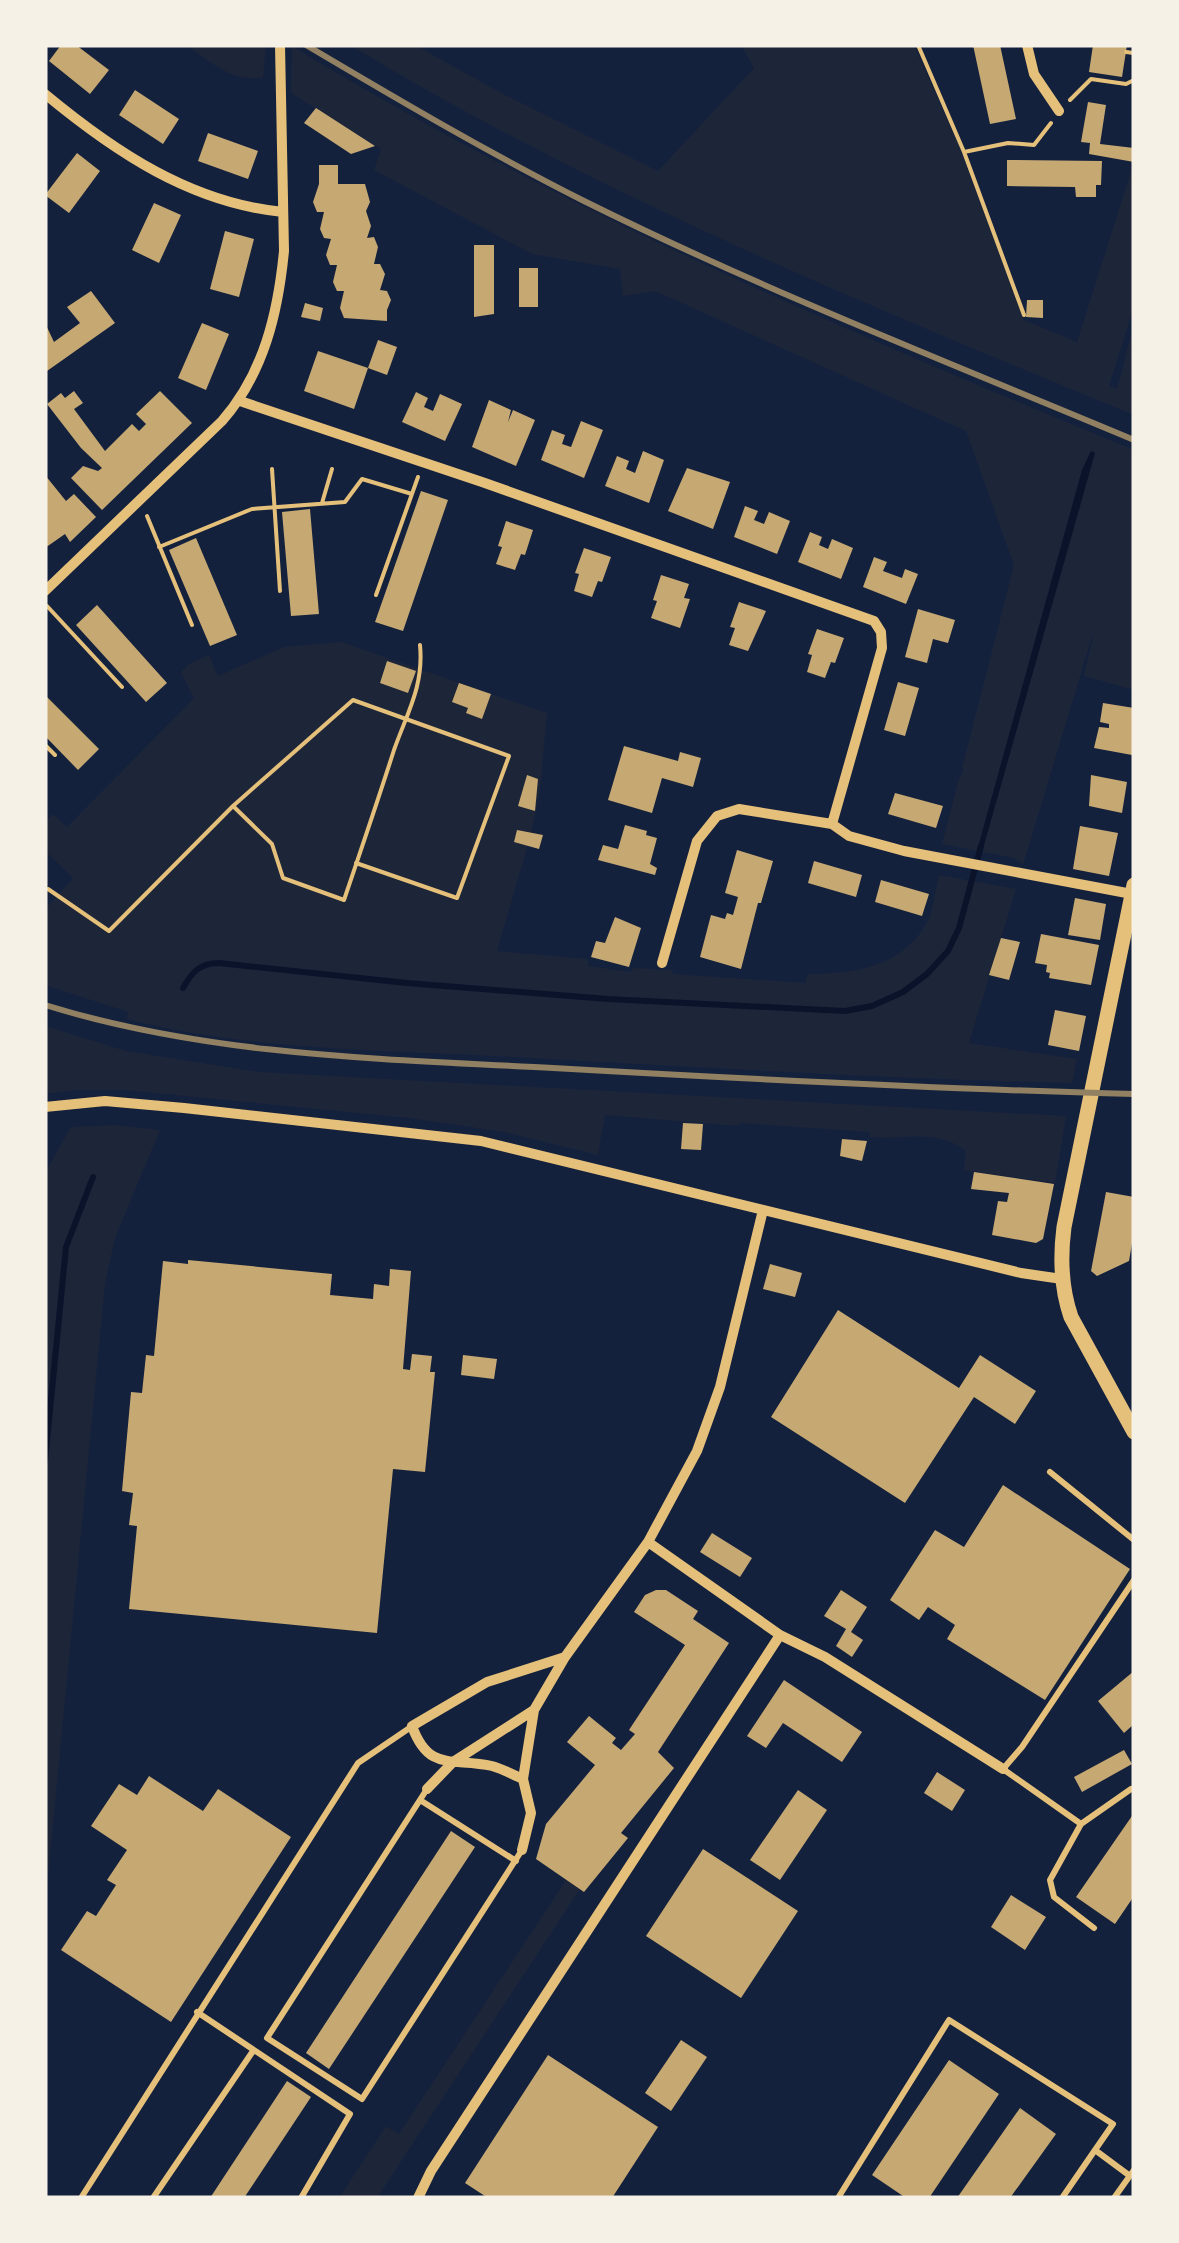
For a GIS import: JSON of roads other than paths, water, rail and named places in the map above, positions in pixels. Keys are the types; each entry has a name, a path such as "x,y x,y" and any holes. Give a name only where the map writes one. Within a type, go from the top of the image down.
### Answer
{"street":[{"path":"45,590 240,400 264,351 281,283 280,45"},
{"path":"1027,45 1034,74 1060,111"},
{"path":"45,94 136,161 186,187 230,204 283,212"},
{"path":"240,400 874,621 881,632 882,648 832,824"},
{"path":"662,963 698,841 716,816 739,809 832,824 849,836 954,862 1133,889 1064,1227 1062,1279 1076,1328 1134,1432"},
{"path":"45,1106 105,1102 164,1106 480,1141 1021,1274 1062,1279"},
{"path":"522,1850 531,1813 523,1779 534,1710 565,1657 648,1542 678,1491 720,1387 763,1210"},
{"path":"648,1542 780,1635 825,1657 1003,1769"},
{"path":"418,2198 431,2171 780,1635"},
{"path":"523,1779 494,1766 431,1758 419,1745 412,1726 487,1682 565,1657"},
{"path":"423,1794 453,1762 534,1710"}],"lane":[{"path":"1050,1472 1134,1540"},
{"path":"1081,1824 1003,1769 1022,1747 1134,1580"},
{"path":"81,2198 358,1763 412,1726"},
{"path":"1094,1928 1054,1898 1050,1880 1081,1824 1130,1789"},
{"path":"516,1862 423,1794 266,2038 362,2100 516,1862 522,1850"},
{"path":"196,2012 350,2114 301,2198"},
{"path":"838,2198 949,2020 1113,2124 1062,2198"},
{"path":"153,2198 253,2051"},
{"path":"1095,2150 1132,2173 1114,2198"}],"waterway":[{"path":"183,988 197,969 219,963 608,999 845,1011 872,1006 903,992 948,951 959,928 981,846"},
{"path":"45,1461 66,1247 93,1177"}],"railway":[{"path":"306,45 513,164 651,234 1134,440"},
{"path":"45,1005 170,1035 360,1058 1134,1094"}]}
